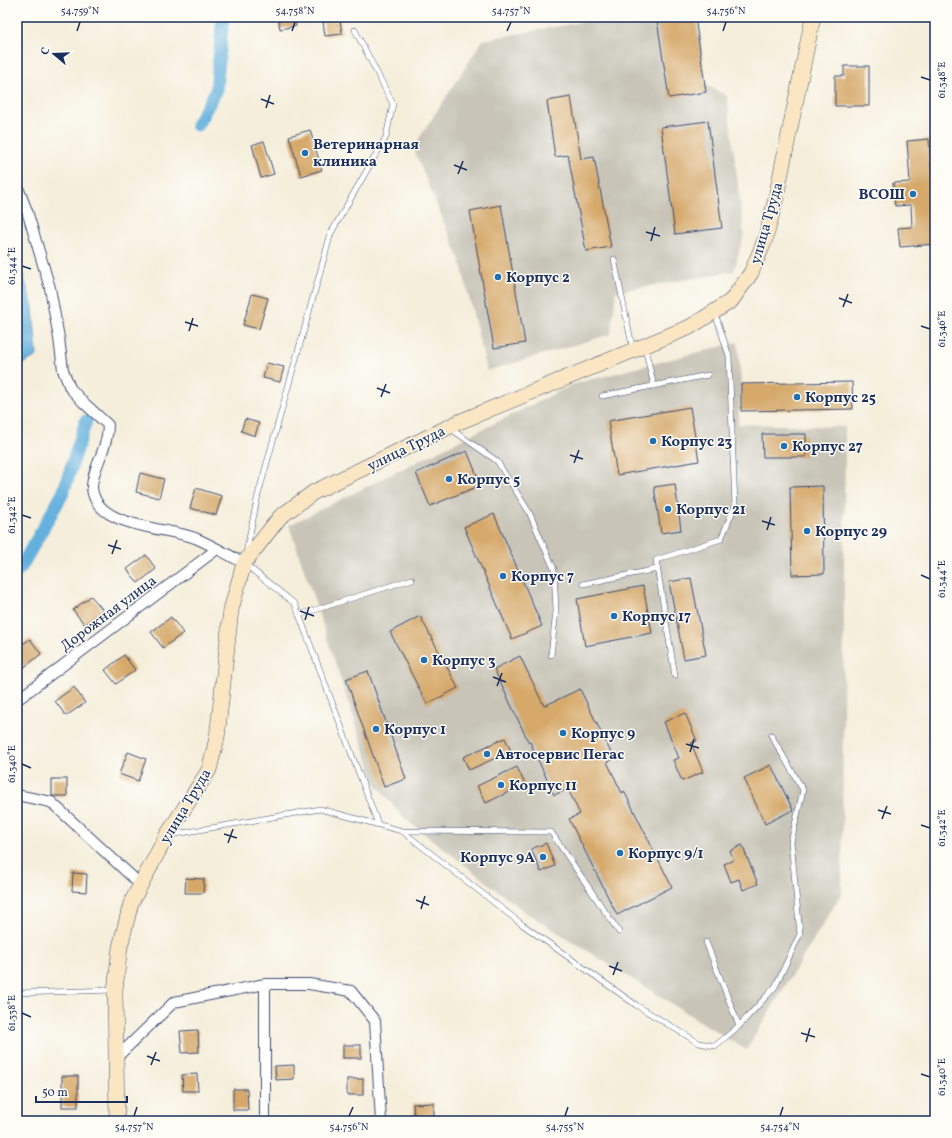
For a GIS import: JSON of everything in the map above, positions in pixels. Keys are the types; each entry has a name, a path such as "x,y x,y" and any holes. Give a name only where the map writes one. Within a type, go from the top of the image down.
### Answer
{"street":[{"name":"улица Труда","path":"117,1121 115,990 120,947 131,903 167,835 209,770 217,738 231,610 244,563 280,517 314,492 448,427 690,327 731,301 751,273 765,240 775,202 813,17"},
{"path":"17,185 27,211 50,288 63,370 70,388 82,402 108,425 108,436 92,486 94,500 102,509 123,521 195,538 244,563"},
{"name":"Дорожная улица","path":"17,700 216,549"},
{"path":"17,795 51,802 141,885"},
{"path":"265,984 265,1121"},
{"path":"116,1058 174,1002 265,984 309,984 351,991 376,1021 381,1121"}],"lane":[{"path":"354,30 393,104 386,137 331,232 258,495 244,563 295,604 378,824"},
{"path":"614,260 639,348 654,386"},
{"path":"675,676 656,560 721,538 735,506 729,356 715,312"},
{"path":"602,396 708,375"},
{"path":"448,427 497,461 529,512 554,569 556,611 551,655"},
{"path":"583,584 657,569"},
{"path":"299,615 412,579"},
{"path":"402,831 523,925 636,1005 700,1043 715,1046 739,1026 775,987 800,934 791,842 803,790 771,735"},
{"path":"167,835 320,809 402,831 551,832 619,932"},
{"path":"706,942 739,1026"},
{"path":"17,993 115,990"}],"shaded area":[{"path":"609,17 697,17 706,85 727,96 744,234 734,271 616,292 611,334 487,371 460,260 413,148 483,40"},
{"path":"738,342 741,384 738,424 845,427 842,893 746,1050 525,912 402,816 376,784 289,525 574,384"}],"water":[{"path":"17,257 33,307 37,356 17,367"}],"building":[{"path":"278,17 295,17 296,26 280,29"},
{"path":"673,17 695,17 706,92 669,98 657,20"},
{"path":"340,20 342,34 325,36 323,22"},
{"path":"844,66 869,66 869,106 835,106 835,76 844,76"},
{"path":"571,97 581,159 594,157 611,247 586,251 568,155 555,157 547,101"},
{"path":"708,121 722,228 675,234 661,127"},
{"name":"Ветеринарная клиника","path":"310,130 322,170 301,176 289,136"},
{"name":"ВСОШ","path":"929,139 935,216 935,244 900,247 898,228 912,227 911,205 895,206 893,183 910,182 907,141"},
{"path":"264,141 274,174 261,178 252,145"},
{"name":"Корпус 2","path":"501,205 525,343 494,348 470,211"},
{"path":"252,294 268,298 259,329 243,325"},
{"path":"267,363 284,367 280,382 263,378"},
{"name":"Корпус 25","path":"852,382 853,409 741,411 741,384"},
{"name":"Корпус 23","path":"690,407 699,461 617,475 608,421"},
{"path":"245,419 259,423 255,436 241,431"},
{"name":"Корпус 27","path":"762,434 806,434 806,457 763,457"},
{"name":"Корпус 5","path":"467,451 481,485 430,506 416,473"},
{"path":"140,473 164,479 159,498 136,492"},
{"name":"Корпус 21","path":"675,484 681,530 661,533 654,487"},
{"name":"Корпус 29","path":"823,486 824,574 792,575 790,487"},
{"path":"196,488 222,496 216,515 190,508"},
{"name":"Корпус 7","path":"494,514 542,626 512,639 464,527"},
{"path":"146,555 156,569 138,583 127,569"},
{"path":"691,578 706,655 684,659 669,582"},
{"name":"Корпус 17","path":"643,586 652,633 585,646 577,599"},
{"path":"91,596 103,610 85,625 73,610"},
{"name":"Корпус 3","path":"420,616 458,688 427,704 390,632"},
{"path":"171,617 183,633 163,648 151,632"},
{"path":"30,639 41,654 22,669 17,662 17,648"},
{"path":"124,655 135,670 116,684 105,670"},
{"path":"520,656 544,706 580,689 614,759 607,762 622,793 624,791 672,887 617,915 569,819 580,814 568,789 554,795 494,669"},
{"name":"Корпус 1","path":"368,671 406,779 384,787 346,679"},
{"path":"74,687 85,703 66,716 55,701"},
{"path":"685,713 697,741 691,743 703,772 682,781 673,760 679,758 664,722"},
{"name":"Автосервис Пегас","path":"505,738 511,751 469,770 463,757"},
{"path":"128,752 146,759 138,781 119,774"},
{"path":"771,765 793,810 765,824 744,778"},
{"name":"Корпус 11","path":"517,767 525,784 486,803 477,786"},
{"path":"52,779 67,779 67,796 52,796"},
{"name":"Корпус 9А","path":"546,843 555,866 541,872 531,849"},
{"path":"742,845 758,884 743,890 739,879 731,882 724,864 734,860 730,851"},
{"path":"73,873 87,874 86,892 72,891"},
{"path":"186,878 204,879 203,893 185,893"},
{"path":"198,1030 199,1052 182,1053 180,1031"},
{"path":"343,1045 361,1045 361,1058 343,1058"},
{"path":"294,1065 294,1079 276,1080 275,1066"},
{"path":"197,1074 198,1091 183,1091 182,1075"},
{"path":"62,1076 78,1076 78,1107 62,1107"},
{"path":"347,1079 363,1079 363,1095 347,1095"},
{"path":"233,1089 247,1089 248,1110 233,1110"},
{"path":"434,1103 434,1118 414,1119 413,1104"}],"waterway":[{"path":"197,125 216,91 223,17"},
{"path":"17,571 21,567 63,493 86,421"}],"place":[{"name":"Ветеринарная клиника","path":"305,153"},
{"name":"ВСОШ","path":"913,194"},
{"name":"Корпус 2","path":"498,277"},
{"name":"Корпус 25","path":"797,397"},
{"name":"Корпус 23","path":"653,441"},
{"name":"Корпус 27","path":"784,446"},
{"name":"Корпус 5","path":"449,479"},
{"name":"Корпус 21","path":"668,509"},
{"name":"Корпус 29","path":"807,531"},
{"name":"Корпус 7","path":"503,576"},
{"name":"Корпус 17","path":"614,616"},
{"name":"Корпус 3","path":"424,660"},
{"name":"Корпус 1","path":"376,729"},
{"name":"Корпус 9","path":"563,733"},
{"name":"Автосервис Пегас","path":"487,754"},
{"name":"Корпус 11","path":"501,785"},
{"name":"Корпус 9/1","path":"620,853"},
{"name":"Корпус 9А","path":"543,857"}]}
